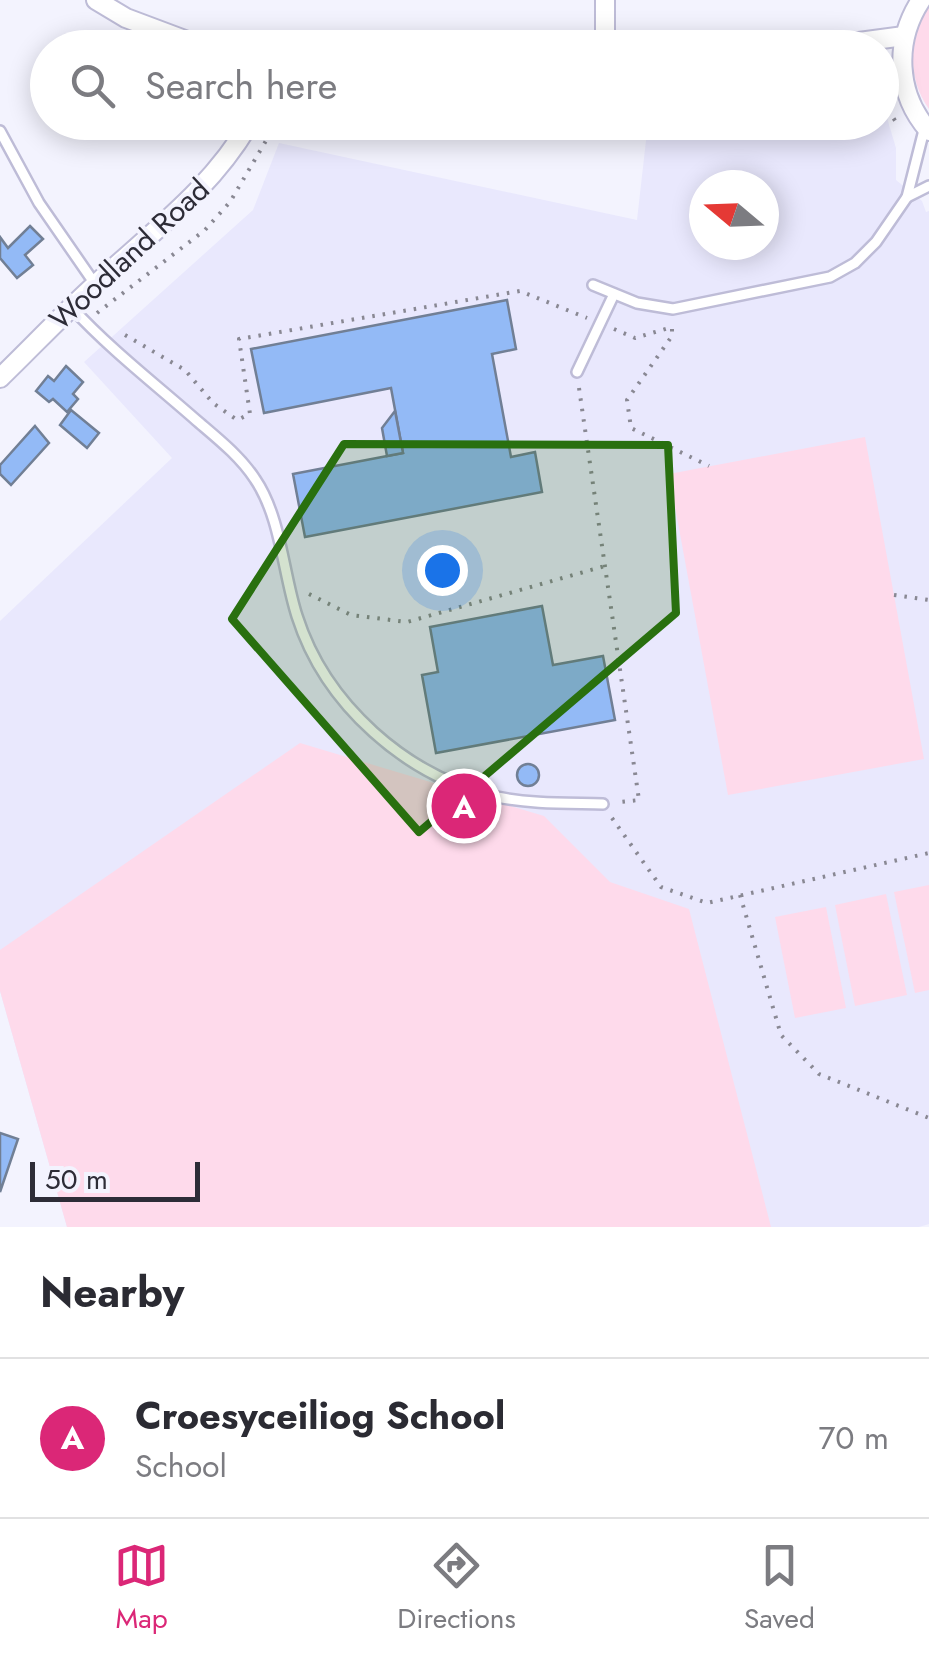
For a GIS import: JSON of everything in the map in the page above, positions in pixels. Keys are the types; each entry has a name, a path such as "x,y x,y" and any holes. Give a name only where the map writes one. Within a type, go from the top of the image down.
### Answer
{"street":[{"path":"96,0 126,18 158,30"},
{"path":"604,30 605,0"},
{"path":"921,0 904,36 904,84 927,129"},
{"path":"899,37 904,36"},
{"path":"899,82 904,84"},
{"name":"Woodland Road","path":"0,378 204,185 240,140"}],"lane":[{"path":"593,285 649,307 673,310 830,277 856,263 907,197 927,129"},
{"path":"0,131 39,204 96,284"},
{"path":"907,197 929,186"},
{"path":"577,372 614,294"},
{"path":"72,308 246,466 265,496 300,627 337,693 360,722 454,783 524,801 602,804"}],"path":[{"path":"86,323 205,230 230,202 266,140"},
{"path":"118,331 185,370 213,403 237,420 250,414 238,339 520,290 635,338 672,327 672,336 627,400 631,428 709,466"},
{"path":"99,312 109,322"},
{"path":"577,372 638,800 602,804 661,887 707,903 929,853"},
{"path":"287,583 351,615 406,622 605,566"},
{"path":"894,594 929,600"},
{"path":"740,895 781,1035 819,1074 929,1118"}],"highlighted area":[{"path":"344,444 668,445 676,613 419,832 232,619"}],"shaded area":[{"path":"929,3 929,109 916,84 913,56 917,28"},
{"path":"646,140 894,140 896,180 929,211 929,1224 67,1227 0,991 0,621 172,458 84,362 253,210 279,143 637,220"},
{"path":"865,437 924,759 728,795 669,474"},
{"path":"300,743 544,816 610,882 689,909 771,1227 67,1227 0,991 0,950"},
{"path":"929,885 929,990 915,993 894,892"},
{"path":"886,894 907,995 855,1006 835,905"},
{"path":"826,907 846,1008 795,1018 775,917"}],"building":[{"path":"30,226 43,239 25,255 33,265 17,278 0,258 0,237 8,248"},
{"path":"507,300 516,349 492,354 511,457 535,452 542,492 305,537 293,474 403,453 391,388 264,413 251,349"},
{"path":"66,366 83,382 73,394 78,399 67,412 36,391 48,376 54,381"},
{"path":"71,410 99,433 87,448 60,425"},
{"path":"395,411 403,453 387,456 382,428"},
{"path":"35,426 49,443 11,485 0,474 0,465"},
{"path":"542,606 553,665 603,656 615,720 436,753 422,675 438,672 430,627"},
{"path":"524,764 532,764 539,775 532,786 524,786 517,779 517,771"},
{"path":"0,1133 18,1139 0,1192"}],"place":[{"name":"Croesyceiliog School","path":"464,806"}]}
